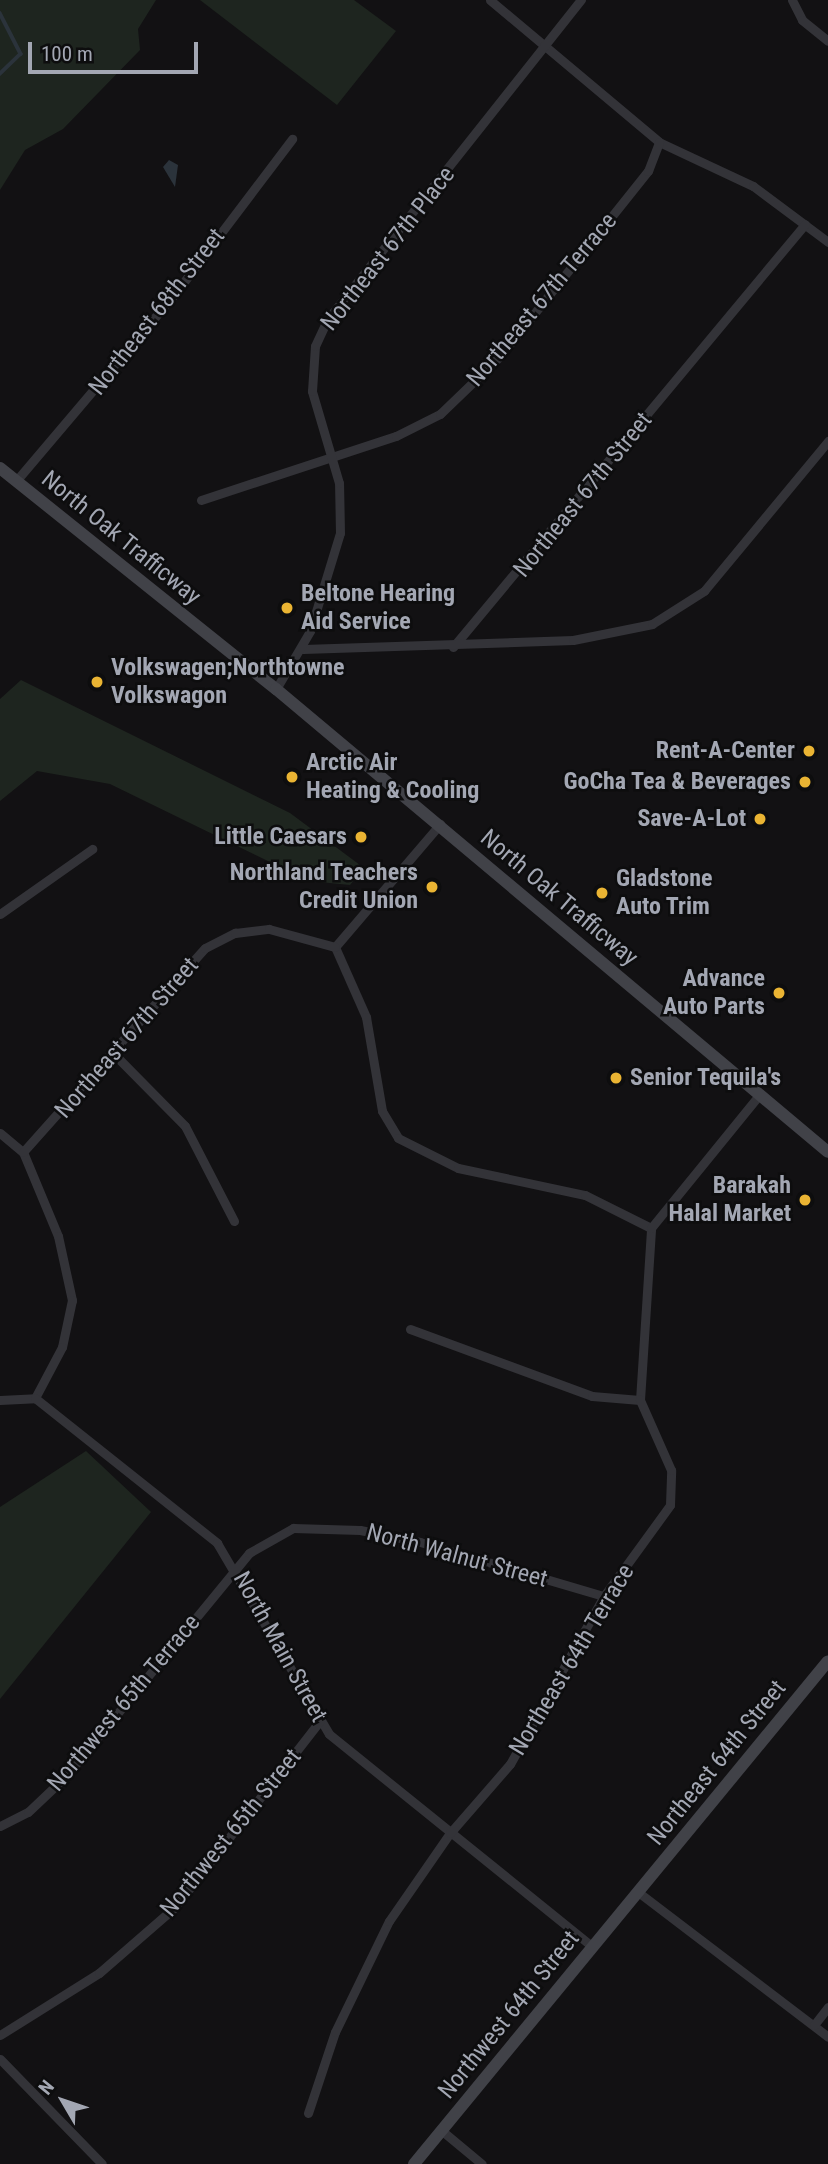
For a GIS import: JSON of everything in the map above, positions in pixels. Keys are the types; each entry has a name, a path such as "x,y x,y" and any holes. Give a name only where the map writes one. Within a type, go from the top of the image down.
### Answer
{"main road":[{"name":"North Oak Trafficway","path":"0,468 440,824 828,1152"},
{"name":"Northeast 64th Street","path":"638,1892 828,1661"},
{"name":"Northwest 64th Street","path":"414,2164 638,1892"}],"street":[{"path":"490,0 659,142 753,186 828,242"},
{"name":"Northeast 67th Place","path":"276,689 303,649 340,533 340,491 311,369 327,320 548,49 581,0"},
{"path":"792,0 802,20 828,41"},
{"name":"Northeast 68th Street","path":"16,481 174,295 292,139"},
{"name":"Northeast 67th Terrace","path":"201,500 419,426 468,391 648,172 659,142"},
{"name":"Northeast 67th Street","path":"453,647 805,223"},
{"path":"303,649 453,647 626,633 673,613 716,578 828,441"},
{"path":"440,824 335,947 366,1017 383,1111 398,1138 458,1168 585,1195 651,1228"},
{"path":"0,914 92,849"},
{"name":"Northeast 67th Street","path":"23,1152 219,939 269,929 335,947"},
{"path":"114,1054 186,1126 234,1220"},
{"path":"411,1329 593,1396 640,1400 651,1228 760,1094"},
{"path":"0,1133 23,1152 58,1236 72,1300 62,1347 35,1398 0,1400"},
{"name":"North Main Street","path":"35,1398 199,1527 236,1568 320,1721 340,1745 593,1947"},
{"name":"Northeast 64th Terrace","path":"308,2113 371,1954 450,1833 510,1764 604,1596 670,1505 673,1491 671,1470 640,1400"},
{"name":"North Walnut Street","path":"236,1568 293,1528 360,1530 604,1596"},
{"name":"Northwest 65th Terrace","path":"0,1826 27,1812 66,1776 236,1568"},
{"name":"Northwest 65th Street","path":"0,2035 99,1973 175,1907 320,1721"},
{"path":"638,1892 828,2037"},
{"path":"814,2025 828,2007"},
{"path":"0,2059 102,2164"},
{"path":"441,2130 482,2164"}],"shaded area":[{"path":"0,0 156,0 138,29 140,50 63,129 25,150 0,190"},
{"path":"200,0 354,0 396,31 337,105"},
{"path":"169,160 178,165 175,187 163,167"},
{"path":"21,680 290,813 364,868 350,885 309,881 110,784 37,771 0,801 0,699"},
{"path":"86,1451 151,1512 0,1699 0,1507"}],"waterway":[{"path":"0,13 21,54 0,74"}],"place":[{"name":"Beltone Hearing Aid Service","path":"287,608"},
{"name":"Volkswagen;Northtowne Volkswagon","path":"97,682"},
{"name":"Rent-A-Center","path":"809,751"},
{"name":"Arctic Air Heating & Cooling","path":"292,777"},
{"name":"GoCha Tea & Beverages","path":"805,782"},
{"name":"Save-A-Lot","path":"760,819"},
{"name":"Little Caesars","path":"361,837"},
{"name":"Northland Teachers Credit Union","path":"432,887"},
{"name":"Gladstone Auto Trim","path":"602,893"},
{"name":"Advance Auto Parts","path":"779,993"},
{"name":"Senior Tequila's","path":"616,1078"},
{"name":"Barakah Halal Market","path":"805,1200"}]}
